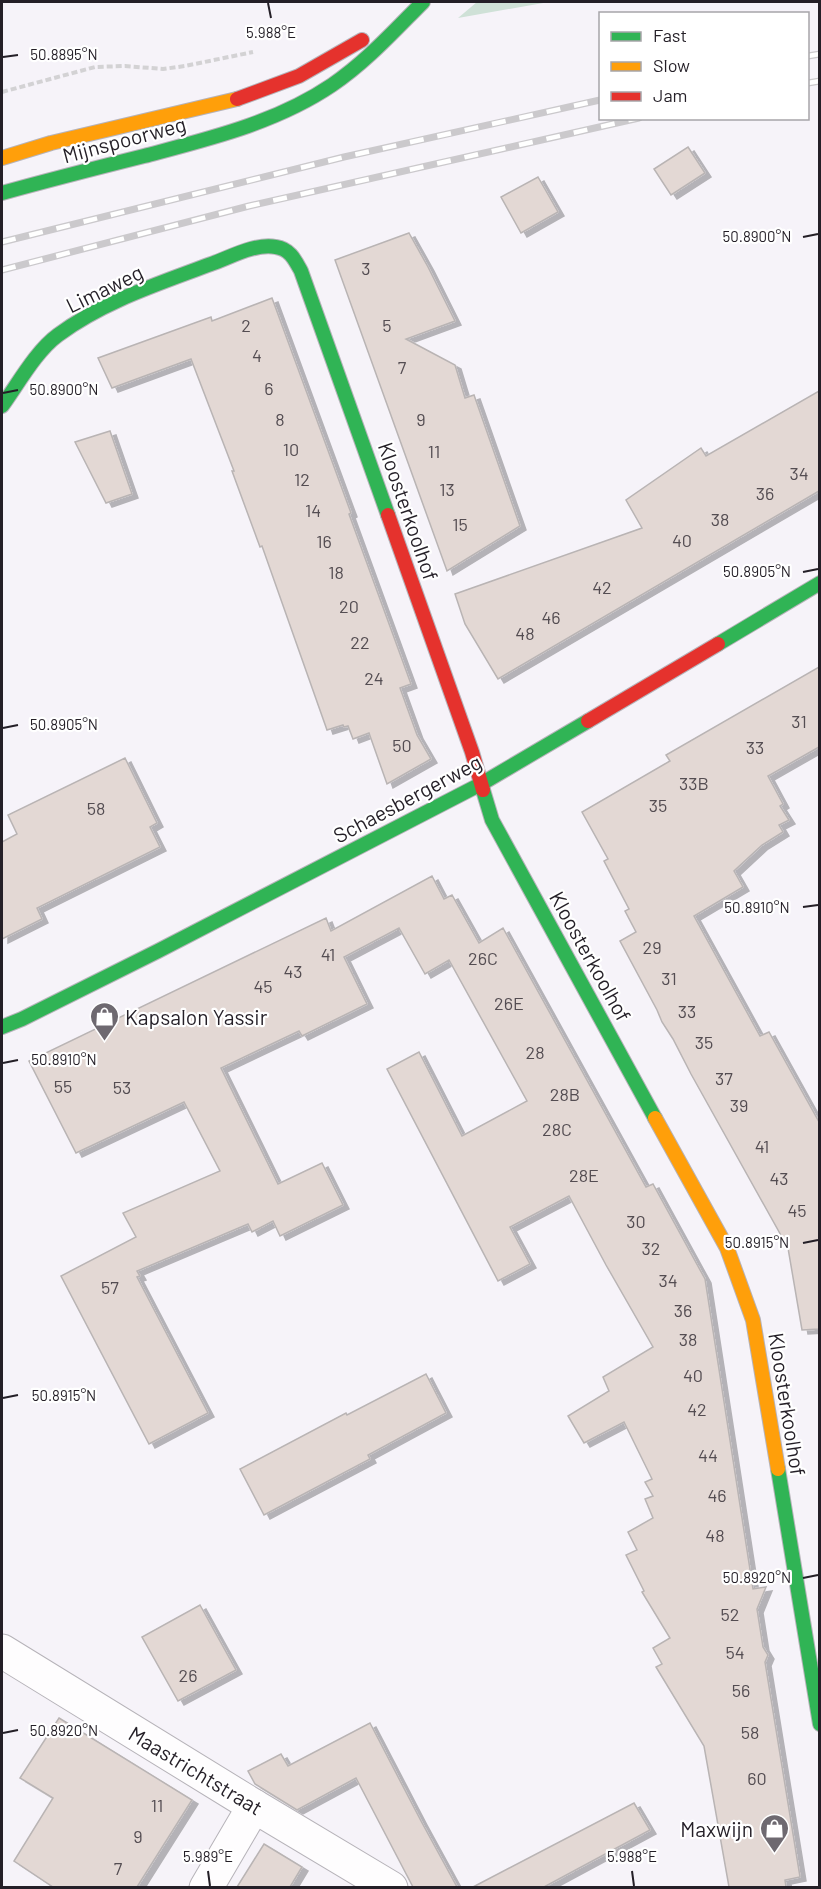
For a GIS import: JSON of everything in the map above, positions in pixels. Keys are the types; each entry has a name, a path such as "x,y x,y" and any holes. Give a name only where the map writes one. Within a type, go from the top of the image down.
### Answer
{"street":[{"name":"Mijnspoorweg","path":"2,158 51,143 246,97 273,87 326,61 423,2"},
{"name":"Mijnspoorweg","path":"2,194 210,139 256,124 318,94 343,77 365,59 423,2"},
{"name":"Kloosterkoolhof","path":"255,248 270,245 285,248 294,256 464,730 492,820 727,1248 753,1320 819,1724"},
{"name":"Limaweg","path":"2,406 45,347 58,335 125,296 255,248"},
{"name":"Schaesbergerweg","path":"2,1027 148,956 481,784 819,583"},
{"name":"Maastrichtstraat","path":"2,1651 254,1806 391,1887"},
{"path":"206,1887 254,1806"}],"path":[{"path":"2,92 95,67 174,68 264,49"}],"green space":[{"path":"477,2 549,2 458,18"}],"building":[{"path":"688,147 705,173 671,195 654,169"},
{"path":"538,177 558,212 521,233 501,197"},
{"path":"409,233 455,321 406,339 455,365 465,398 474,395 520,526 447,571 335,260"},
{"path":"272,298 411,684 400,688 417,735 431,759 387,784 369,733 353,739 348,726 343,725 327,730 262,546 260,547 191,359 112,388 98,358 211,317 212,321"},
{"path":"819,391 819,491 498,679 465,624 455,594 642,528 626,500 701,448 706,456"},
{"path":"110,431 132,494 106,503 75,442"},
{"path":"819,667 819,747 768,776 783,804 780,806 789,820 779,825 783,832 762,845 734,871 743,887 694,916 760,1036 769,1032 819,1122 819,1329 802,1330 788,1248 662,1022 620,941 636,932 625,911 629,909 604,861 608,859 582,812 670,761 666,755"},
{"path":"125,758 157,823 150,827 160,847 37,908 42,919 2,939 2,842 17,834 8,815"},
{"path":"432,876 444,899 452,895 479,943 503,928 646,1187 653,1184 705,1279 753,1589 766,1587 757,1609 763,1647 768,1655 765,1662 800,1877 785,1880 786,1887 729,1887 704,1746 656,1667 662,1664 653,1648 670,1638 642,1592 644,1591 626,1555 637,1550 628,1532 653,1518 645,1499 653,1496 645,1482 652,1479 624,1422 584,1443 568,1416 609,1391 603,1377 653,1347 569,1196 510,1227 530,1264 498,1281 387,1069 419,1052 462,1136 527,1101 449,960 425,974 399,928 344,957 367,1004 302,1036 299,1031 221,1068 278,1184 322,1163 343,1205 280,1236 273,1221 252,1232 248,1224 137,1271 140,1276 137,1277 208,1413 149,1444 61,1276 136,1237 123,1213 220,1171 184,1102 76,1153 29,1061 326,918 331,931"},
{"path":"426,1374 446,1413 368,1455 370,1459 264,1515 240,1469"},
{"path":"200,1605 236,1670 178,1701 142,1637"},
{"path":"59,1718 192,1800 137,1887 53,1887 14,1861 53,1798 20,1778"},
{"path":"370,1723 457,1887 413,1887 356,1778 297,1810 255,1784 248,1771 281,1754 288,1766"},
{"path":"634,1803 650,1830 544,1887 473,1887"},
{"path":"264,1844 302,1867 290,1887 237,1887"}],"railway":[{"path":"809,56 820,54"},
{"path":"809,83 820,81"},
{"path":"2,242 344,157 599,100"},
{"path":"2,270 249,206 630,120"}],"traffic: fast":[{"path":"2,193 217,136 288,110 344,76 379,46 423,2"},
{"path":"2,406 50,342 94,312 132,294 243,251 268,246 281,248 292,256 301,271 388,515"},
{"path":"718,644 820,583"},
{"path":"2,1027 158,951 481,784 588,721"},
{"path":"483,790 492,820 655,1118"},
{"path":"778,1469 820,1724"}],"traffic: slow":[{"path":"2,158 51,143 237,99"},
{"path":"655,1118 727,1248 753,1320 778,1469"}],"traffic: jam":[{"path":"237,99 299,76 362,40"},
{"path":"388,515 472,752 483,790"},
{"path":"588,721 718,644"}],"place":[{"name":"Kapsalon Yassir","path":"104,1042"},
{"name":"Maxwijn","path":"774,1854"}]}
